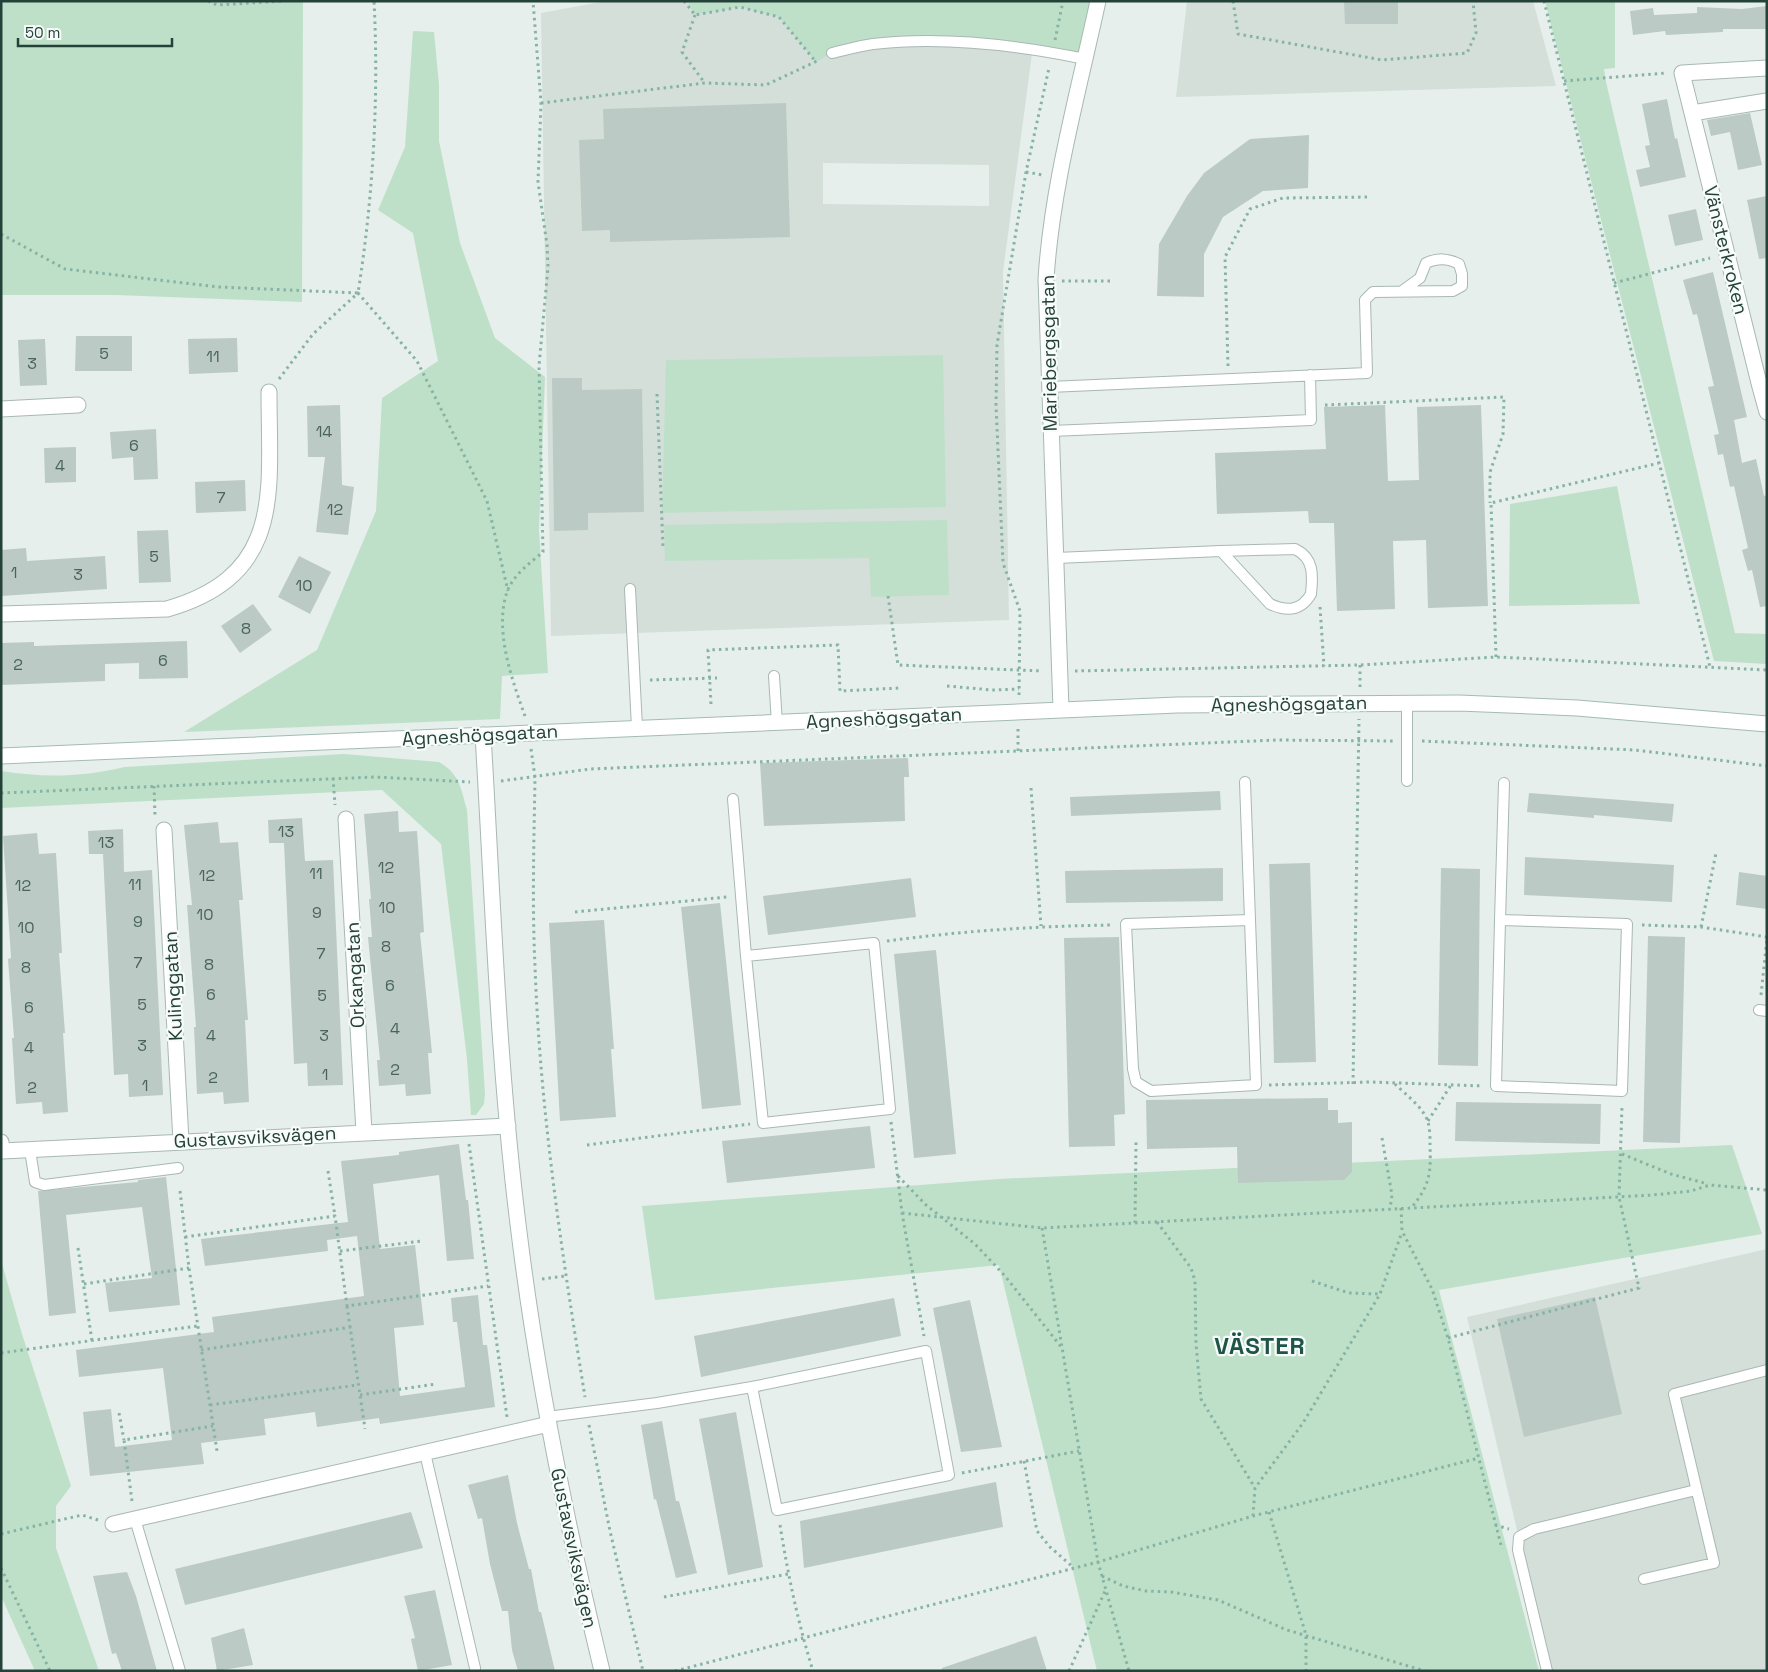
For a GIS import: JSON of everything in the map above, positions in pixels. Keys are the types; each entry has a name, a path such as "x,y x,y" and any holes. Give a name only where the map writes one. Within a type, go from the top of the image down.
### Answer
{"street":[{"name":"Mariebergsgatan","path":"1061,709 1046,279 1059,178 1098,1"},
{"path":"1682,73 1767,68"},
{"name":"Vänsterkroken","path":"1682,73 1727,254 1764,386 1767,412"},
{"path":"1692,113 1767,101"},
{"path":"1,614 167,609 191,602 218,587 237,571 252,552 261,536 269,491 269,392"},
{"path":"1,409 78,405"},
{"name":"Agneshögsgatan","path":"1,756 529,732 777,724 1061,709 1407,702 1550,706 1767,724"},
{"name":"Gustavsviksvägen","path":"483,735 493,935 508,1126 519,1233 548,1421 564,1506 602,1671"},
{"name":"Orkangatan","path":"346,819 364,1132"},
{"name":"Kulinggatan","path":"164,830 181,1141"},
{"name":"Gustavsviksvägen","path":"2,1151 508,1126"},
{"path":"1,1142 2,1151"},
{"path":"113,1524 510,1433 548,1421"}],"lane":[{"path":"832,53 873,44 967,41 1052,52 1085,59"},
{"path":"1049,387 1367,373 1365,300 1373,292 1453,291 1462,286 1462,274 1459,264 1451,260 1436,259 1426,263 1420,278 1402,291"},
{"path":"1051,431 1311,420 1310,376"},
{"path":"1056,558 1222,551 1295,549 1305,554 1310,560 1311,594 1300,606 1292,610 1280,609 1270,604 1222,551"},
{"path":"630,589 637,728"},
{"path":"774,676 777,724"},
{"path":"1407,702 1407,781"},
{"path":"1245,782 1256,1085 1151,1091 1136,1082 1130,1054 1126,924 1250,920"},
{"path":"1500,920 1627,924 1622,1091 1496,1086 1500,920 1504,783"},
{"path":"733,799 740,896 746,956 763,1123 890,1109 874,943 746,956"},
{"path":"30,1150 33,1177 35,1182 44,1185 178,1168"},
{"path":"548,1421 587,1411 657,1403 752,1387 926,1351 950,1475 778,1510 752,1387"},
{"path":"1644,1579 1714,1562 1674,1394 1767,1370"},
{"path":"425,1453 475,1668"},
{"path":"1547,1671 1518,1550 1519,1538 1534,1528 1696,1490"},
{"path":"135,1519 180,1671"}],"path":[{"path":"208,1 217,5 284,1"},
{"path":"269,392 313,334 358,293 364,256 373,145 377,46 374,1"},
{"path":"533,1 541,104 538,182 548,267 539,366 543,552 521,571 508,590 504,608 505,651 508,669 529,732 535,777 535,966 542,1074 565,1276 587,1411 610,1531 643,1671"},
{"path":"684,1 695,15"},
{"path":"1,793 375,777 486,783 590,769 1018,751 1020,611 1002,563 996,405 997,345 1026,172 1063,1"},
{"path":"1234,1 1238,34 1382,60 1467,53 1476,33 1473,1"},
{"path":"1544,1 1710,667"},
{"path":"541,104 705,83 766,85 816,62 779,17 740,7 695,15"},
{"path":"695,15 682,52 705,83"},
{"path":"1564,81 1682,73"},
{"path":"1228,379 1225,257 1250,209 1283,198 1369,197"},
{"path":"1,234 65,269 219,287 358,293 417,361 422,370 488,501 508,590"},
{"path":"1614,282 1727,254"},
{"path":"657,394 662,548"},
{"path":"1311,420 1326,404 1504,397 1503,434 1490,472 1496,657"},
{"path":"1490,503 1659,463"},
{"path":"1311,594 1321,608 1324,666"},
{"path":"888,596 898,665 1060,672 1360,665 1496,657 1767,670"},
{"path":"711,704 708,650 838,645 840,691 900,688"},
{"path":"1353,1084 1360,665"},
{"path":"634,680 717,678"},
{"path":"947,686 992,690 1019,689"},
{"path":"333,778 335,808 346,819"},
{"path":"154,786 155,816 164,830"},
{"path":"1031,788 1041,926"},
{"path":"1701,927 1716,853"},
{"path":"575,912 740,896"},
{"path":"874,943 954,932 1041,926 1126,924"},
{"path":"1627,924 1701,927 1767,938 1763,1010"},
{"path":"1395,1084 1428,1122"},
{"path":"1256,1085 1395,1084 1496,1086"},
{"path":"1412,1208 1424,1192 1429,1181 1428,1122 1451,1085"},
{"path":"1448,1338 1639,1288 1619,1196 1622,1154 1622,1091"},
{"path":"890,1109 902,1213 926,1351"},
{"path":"587,1145 763,1123"},
{"path":"467,1127 510,1433"},
{"path":"1382,1138 1392,1195 1390,1208"},
{"path":"1135,1223 1136,1141"},
{"path":"1622,1154 1671,1174 1710,1185 1767,1190"},
{"path":"328,1171 365,1429"},
{"path":"898,1175 926,1205 975,1244 1005,1276 1062,1349"},
{"path":"902,1213 946,1220 1042,1228 1677,1193 1710,1185"},
{"path":"180,1191 197,1326 217,1451"},
{"path":"1253,1516 1255,1488 1303,1423 1380,1294 1398,1249 1402,1231 1401,1208"},
{"path":"185,1237 335,1216"},
{"path":"1156,1221 1181,1253 1193,1275 1201,1399 1255,1488"},
{"path":"1042,1228 1098,1562 1129,1671"},
{"path":"1402,1231 1432,1290 1448,1338 1503,1555"},
{"path":"340,1251 422,1242"},
{"path":"78,1248 92,1341"},
{"path":"84,1284 189,1268"},
{"path":"542,1279 565,1276"},
{"path":"1312,1281 1349,1293 1380,1294"},
{"path":"347,1306 488,1286"},
{"path":"1,1353 197,1326"},
{"path":"201,1350 351,1326"},
{"path":"360,1395 436,1384"},
{"path":"210,1405 358,1385"},
{"path":"120,1413 135,1519"},
{"path":"124,1440 213,1426"},
{"path":"950,1475 1079,1451"},
{"path":"675,1671 1098,1562 1253,1516 1479,1458"},
{"path":"1024,1461 1037,1531 1050,1547 1075,1568"},
{"path":"778,1510 788,1574 813,1671"},
{"path":"1269,1512 1306,1634 1306,1671"},
{"path":"1,1534 82,1515 113,1524"},
{"path":"1,1568 50,1671"},
{"path":"664,1597 788,1574"},
{"path":"1102,1576 1123,1586 1146,1591 1178,1593 1218,1600 1268,1624 1425,1671"},
{"path":"1069,1671 1106,1589"}],"shaded area":[{"path":"606,1 1039,1 1003,272 1009,620 551,636 541,13","holes":["823,163 989,165 989,206 823,204"]},
{"path":"1187,1 1533,1 1556,86 1176,97"},
{"path":"1767,1249 1767,1671 1550,1671 1467,1317"}],"green space":[{"path":"1,1 303,1 302,302 115,295 1,295"},
{"path":"687,1 1100,1 1090,53 967,41 873,44 832,53 816,62 779,17 740,7 695,15"},
{"path":"1545,1 1615,1 1615,68 1604,69 1606,82 1735,633 1767,634 1767,664 1714,661"},
{"path":"413,31 434,32 439,85 439,141 460,243 495,338 545,377 539,530 548,673 502,676 500,719 184,732 317,650 376,511 382,398 438,361 413,233 378,210 405,147"},
{"path":"943,355 946,507 662,513 666,360"},
{"path":"1617,486 1640,604 1509,606 1510,504"},
{"path":"947,520 949,595 871,597 869,558 665,561 664,525"},
{"path":"344,754 439,762 456,777 459,783 467,810 485,1094 484,1104 476,1115 471,1115 467,1059 441,844 382,790 1,808 1,771 33,775 78,775 125,767"},
{"path":"1732,1145 1762,1234 1439,1290 1539,1671 1097,1671 999,1265 655,1300 642,1206 999,1179"},
{"path":"1,1260 22,1334 71,1486 56,1506 56,1548 99,1671 35,1671 1,1596"}],"building":[{"path":"1344,1 1398,1 1398,24 1345,24"},
{"path":"1767,6 1767,29 1723,29 1723,32 1666,35 1665,31 1633,35 1630,11 1653,8 1654,15 1697,13 1697,7 1742,9"},
{"path":"1667,99 1675,139 1677,138 1686,177 1640,187 1636,170 1650,167 1645,146 1650,145 1642,104"},
{"path":"786,103 790,237 610,242 610,230 582,231 579,140 604,139 603,109"},
{"path":"1750,113 1762,165 1738,170 1730,132 1711,136 1707,120"},
{"path":"1309,135 1308,188 1263,191 1223,217 1204,254 1204,297 1157,296 1159,244 1187,196 1204,173 1250,139"},
{"path":"1767,196 1767,258 1759,259 1747,200"},
{"path":"1696,209 1703,240 1675,246 1668,215"},
{"path":"1713,272 1747,417 1734,420 1742,463 1756,459 1764,496 1767,495 1767,606 1760,607 1752,570 1748,571 1742,550 1748,548 1734,486 1730,487 1723,454 1718,455 1714,435 1719,434 1708,387 1714,386 1697,314 1693,315 1683,280"},
{"path":"76,336 132,336 132,371 75,371"},
{"path":"237,338 238,372 189,374 188,339"},
{"path":"45,339 47,385 20,386 18,340"},
{"path":"552,378 582,378 582,390 642,389 644,512 588,513 588,530 554,531"},
{"path":"340,405 342,485 354,487 348,535 316,532 325,457 308,457 307,406"},
{"path":"1385,405 1388,481 1419,480 1417,407 1481,405 1488,606 1428,608 1426,540 1393,541 1395,609 1337,611 1334,523 1309,523 1308,511 1217,514 1215,453 1326,449 1324,407"},
{"path":"156,429 158,479 134,480 133,457 112,459 110,432"},
{"path":"76,447 76,482 45,483 44,448"},
{"path":"245,480 246,511 196,513 195,482"},
{"path":"168,530 171,582 139,583 137,531"},
{"path":"26,548 27,561 105,556 107,589 1,596 1,550"},
{"path":"299,556 331,572 310,614 278,597"},
{"path":"253,604 272,630 240,653 221,626"},
{"path":"187,641 188,678 139,679 139,663 105,664 105,681 1,685 1,643 34,642 34,646"},
{"path":"908,758 909,777 904,777 905,821 764,826 760,763"},
{"path":"1220,791 1221,810 1071,816 1070,797"},
{"path":"1529,793 1674,804 1672,822 1594,815 1594,818 1527,812"},
{"path":"398,811 399,832 417,831 424,932 420,933 432,1053 428,1053 431,1094 406,1096 405,1084 379,1086 377,1060 380,1060 368,937 372,937 369,899 371,899 364,814"},
{"path":"302,818 305,861 333,860 343,1085 308,1086 307,1063 294,1064 284,843 269,843 268,820"},
{"path":"218,822 220,843 238,842 243,900 239,900 248,1020 245,1020 249,1102 224,1104 223,1092 197,1094 194,1027 196,1027 187,905 192,905 184,825"},
{"path":"123,829 124,872 152,870 163,1095 129,1097 128,1074 114,1075 103,854 89,854 88,831"},
{"path":"37,833 39,854 56,853 62,953 59,953 68,1112 43,1114 42,1102 16,1104 12,1038 14,1038 8,959 11,958 3,836"},
{"path":"1525,857 1674,865 1672,902 1524,895"},
{"path":"1310,863 1316,1062 1274,1063 1269,864"},
{"path":"1223,868 1223,901 1066,903 1065,871"},
{"path":"1441,868 1480,869 1478,1066 1438,1065"},
{"path":"1739,872 1767,876 1767,909 1736,905"},
{"path":"911,878 916,917 768,935 763,896"},
{"path":"720,903 741,1105 702,1109 681,907"},
{"path":"604,920 614,1049 611,1049 616,1117 560,1121 549,923"},
{"path":"1648,936 1685,937 1680,1143 1643,1142"},
{"path":"1119,937 1125,1114 1114,1115 1115,1146 1069,1147 1064,938"},
{"path":"936,950 956,1154 914,1158 894,954"},
{"path":"1328,1098 1328,1110 1338,1110 1338,1123 1352,1122 1352,1172 1344,1180 1238,1183 1237,1147 1147,1149 1146,1100"},
{"path":"1456,1102 1601,1104 1600,1144 1455,1141"},
{"path":"870,1126 875,1168 727,1183 722,1141"},
{"path":"459,1144 466,1200 468,1200 474,1259 447,1261 439,1175 373,1184 380,1249 415,1245 424,1325 394,1328 400,1396 465,1387 457,1322 453,1322 451,1298 478,1295 483,1345 487,1345 495,1407 380,1424 379,1418 317,1427 315,1412 264,1419 266,1435 201,1443 204,1464 90,1476 83,1412 111,1409 115,1447 172,1440 163,1368 79,1377 76,1350 214,1332 212,1317 364,1296 357,1236 327,1240 328,1251 205,1266 201,1239 348,1222 341,1161 399,1155 399,1152"},
{"path":"166,1177 180,1305 109,1312 105,1283 152,1278 142,1207 66,1215 76,1313 49,1316 38,1191 138,1182 138,1180"},
{"path":"1595,1297 1622,1414 1524,1437 1497,1319"},
{"path":"894,1298 901,1336 701,1377 694,1336"},
{"path":"970,1300 1002,1447 961,1452 933,1308"},
{"path":"736,1412 763,1567 728,1575 699,1419"},
{"path":"662,1421 676,1501 679,1501 697,1573 676,1578 656,1499 654,1500 641,1425"},
{"path":"508,1475 517,1523 529,1569 531,1569 539,1612 541,1612 555,1671 518,1671 512,1650 508,1611 502,1611 490,1564 482,1518 478,1519 468,1485"},
{"path":"996,1482 1003,1527 804,1568 800,1521"},
{"path":"411,1512 423,1548 185,1605 175,1569"},
{"path":"127,1572 136,1596 157,1671 122,1671 116,1653 112,1654 93,1576"},
{"path":"435,1590 452,1665 418,1671 411,1639 415,1638 404,1596"},
{"path":"244,1628 253,1665 217,1671 211,1638"},
{"path":"1036,1636 1047,1671 942,1671 942,1668"}],"district":[{"name":"VÄSTER","path":"1260,1345"}]}
